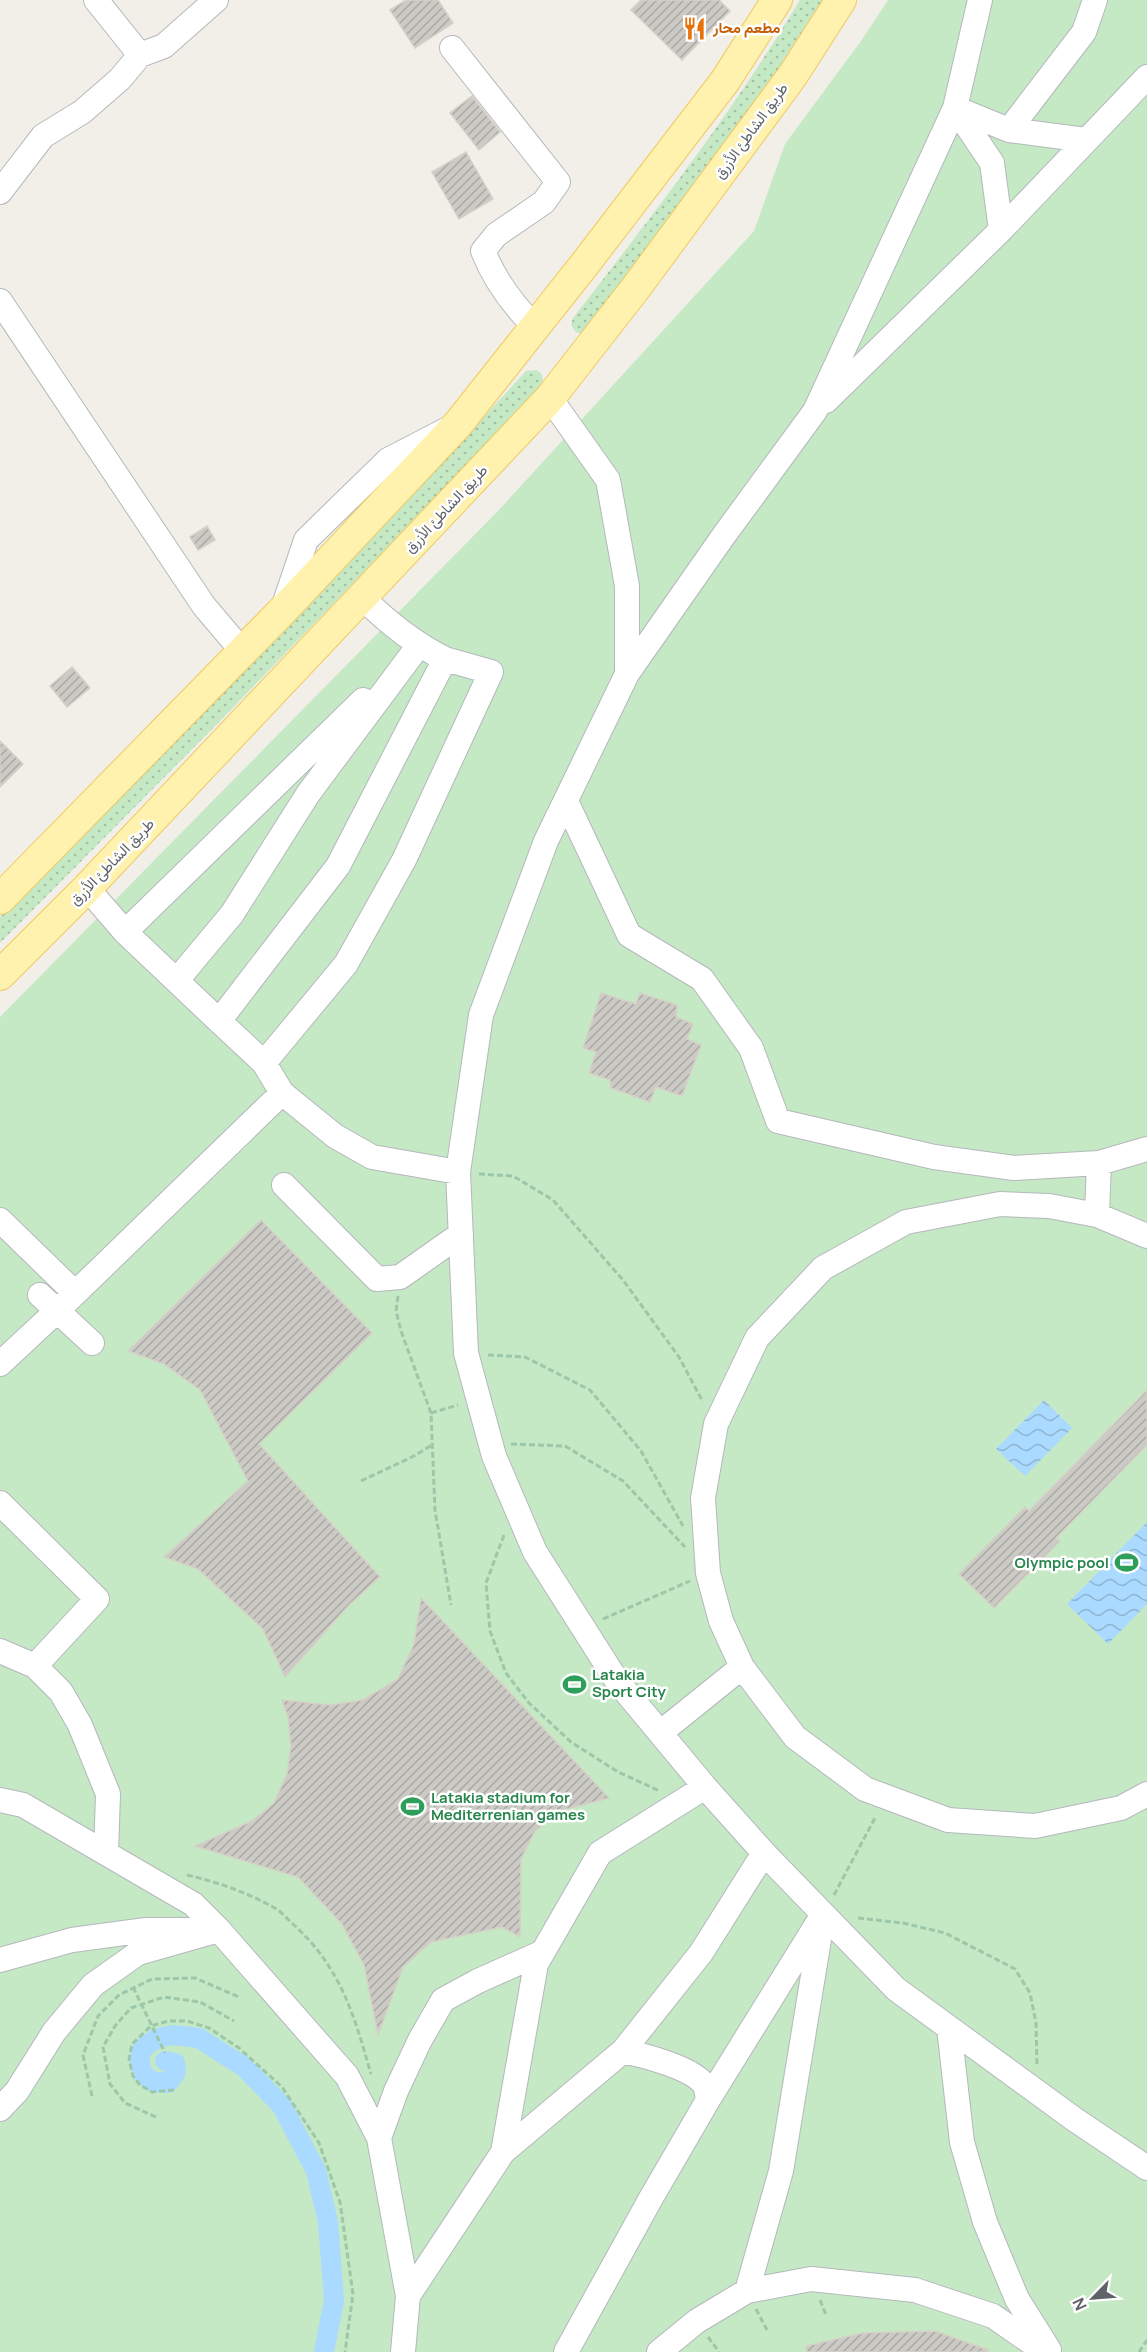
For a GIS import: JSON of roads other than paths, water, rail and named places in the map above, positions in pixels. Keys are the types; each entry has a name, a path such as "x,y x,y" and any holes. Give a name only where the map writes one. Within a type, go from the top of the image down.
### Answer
{"main road":[{"path":"0,899 282,612 458,424 725,81 777,0"},
{"name":"طريق الشاطئ الأزرق","path":"0,975 87,888 550,398 635,289 793,75 841,0"}],"street":[{"path":"96,0 140,55"},
{"path":"0,192 43,136 82,112 120,79 140,55 164,46 216,0"},
{"path":"816,411 955,108 980,0"},
{"path":"1009,130 1084,32 1095,0"},
{"path":"452,48 558,182 544,202 496,235 483,251 491,272 511,302 535,327"},
{"path":"1147,77 1001,230 816,411 722,538 627,674 546,841 481,1015 458,1172 466,1353 491,1443 535,1552 617,1681 705,1787 764,1853 896,1989 1037,2092 1147,2168"},
{"path":"955,108 1009,130 1086,140"},
{"path":"955,108 992,163 1001,230"},
{"path":"0,301 204,606 243,652"},
{"path":"550,398 608,480 627,586 627,674"},
{"path":"264,1063 346,964 404,860 490,672 445,659 419,645 388,623 363,598"},
{"path":"125,932 419,645"},
{"path":"177,980 232,914 308,794 419,645"},
{"path":"219,1020 338,866 445,659"},
{"path":"566,801 629,935 702,979 751,1048 778,1121 934,1156 1014,1168 1099,1163 1147,1149"},
{"path":"87,888 125,932 264,1063 282,1092 335,1137 372,1157 458,1172"},
{"path":"0,1364 49,1303 75,1293 282,1092"},
{"path":"1097,1215 1099,1163"},
{"path":"1000,1166 1000,1204"},
{"path":"284,1185 377,1279 400,1277 461,1234"},
{"path":"1147,1236 1097,1215 1049,1206 1000,1204 906,1222 823,1268 757,1338 716,1424 703,1498 708,1573 721,1621 742,1667 795,1737 865,1789 948,1820 1035,1826 1121,1808 1147,1794"},
{"path":"0,1220 75,1293"},
{"path":"49,1303 92,1343"},
{"path":"0,1503 97,1599 35,1666"},
{"path":"0,1652 35,1666 61,1692 80,1725 108,1794 106,1853"},
{"path":"660,1733 742,1667"},
{"path":"503,2152 536,1964 600,1853 705,1787"},
{"path":"0,1800 23,1805 193,1904 219,1930 347,2076 379,2138 408,2296 403,2352"},
{"path":"408,2296 503,2152 623,2051 701,1953 764,1853"},
{"path":"566,2352 708,2100 823,1915"},
{"path":"747,2291 781,2171 823,1915"},
{"path":"0,1960 72,1940 146,1930 219,1930"},
{"path":"0,2109 18,2091 54,2032 93,1985 138,1953 219,1930"},
{"path":"379,2138 396,2091 420,2040 443,2000 478,1981 543,1952"},
{"path":"949,2028 963,2142 985,2222 1017,2299 1050,2352"},
{"path":"623,2051 649,2056 685,2071 704,2085 708,2100"},
{"path":"659,2352 697,2321 747,2291 811,2279 915,2290 993,2316 1045,2352"}],"water":[{"path":"1044,1400 1072,1428 1025,1476 996,1449"},
{"name":"Olympic pool","path":"1147,1522 1147,1604 1108,1644 1067,1604"}],"waterway":[{"path":"165,2061 175,2063 176,2072 168,2083 153,2082 142,2073 139,2058 143,2048 157,2038 174,2035 199,2038 244,2067 282,2106 316,2171 328,2222 334,2300 324,2352"}],"place":[{"name":"مطعم محار","path":"695,28"},
{"name":"Olympic pool","path":"1127,1563"},
{"name":"Latakia Sport City","path":"574,1684"},
{"name":"Latakia stadium for Mediterrenian games","path":"413,1807"}]}
